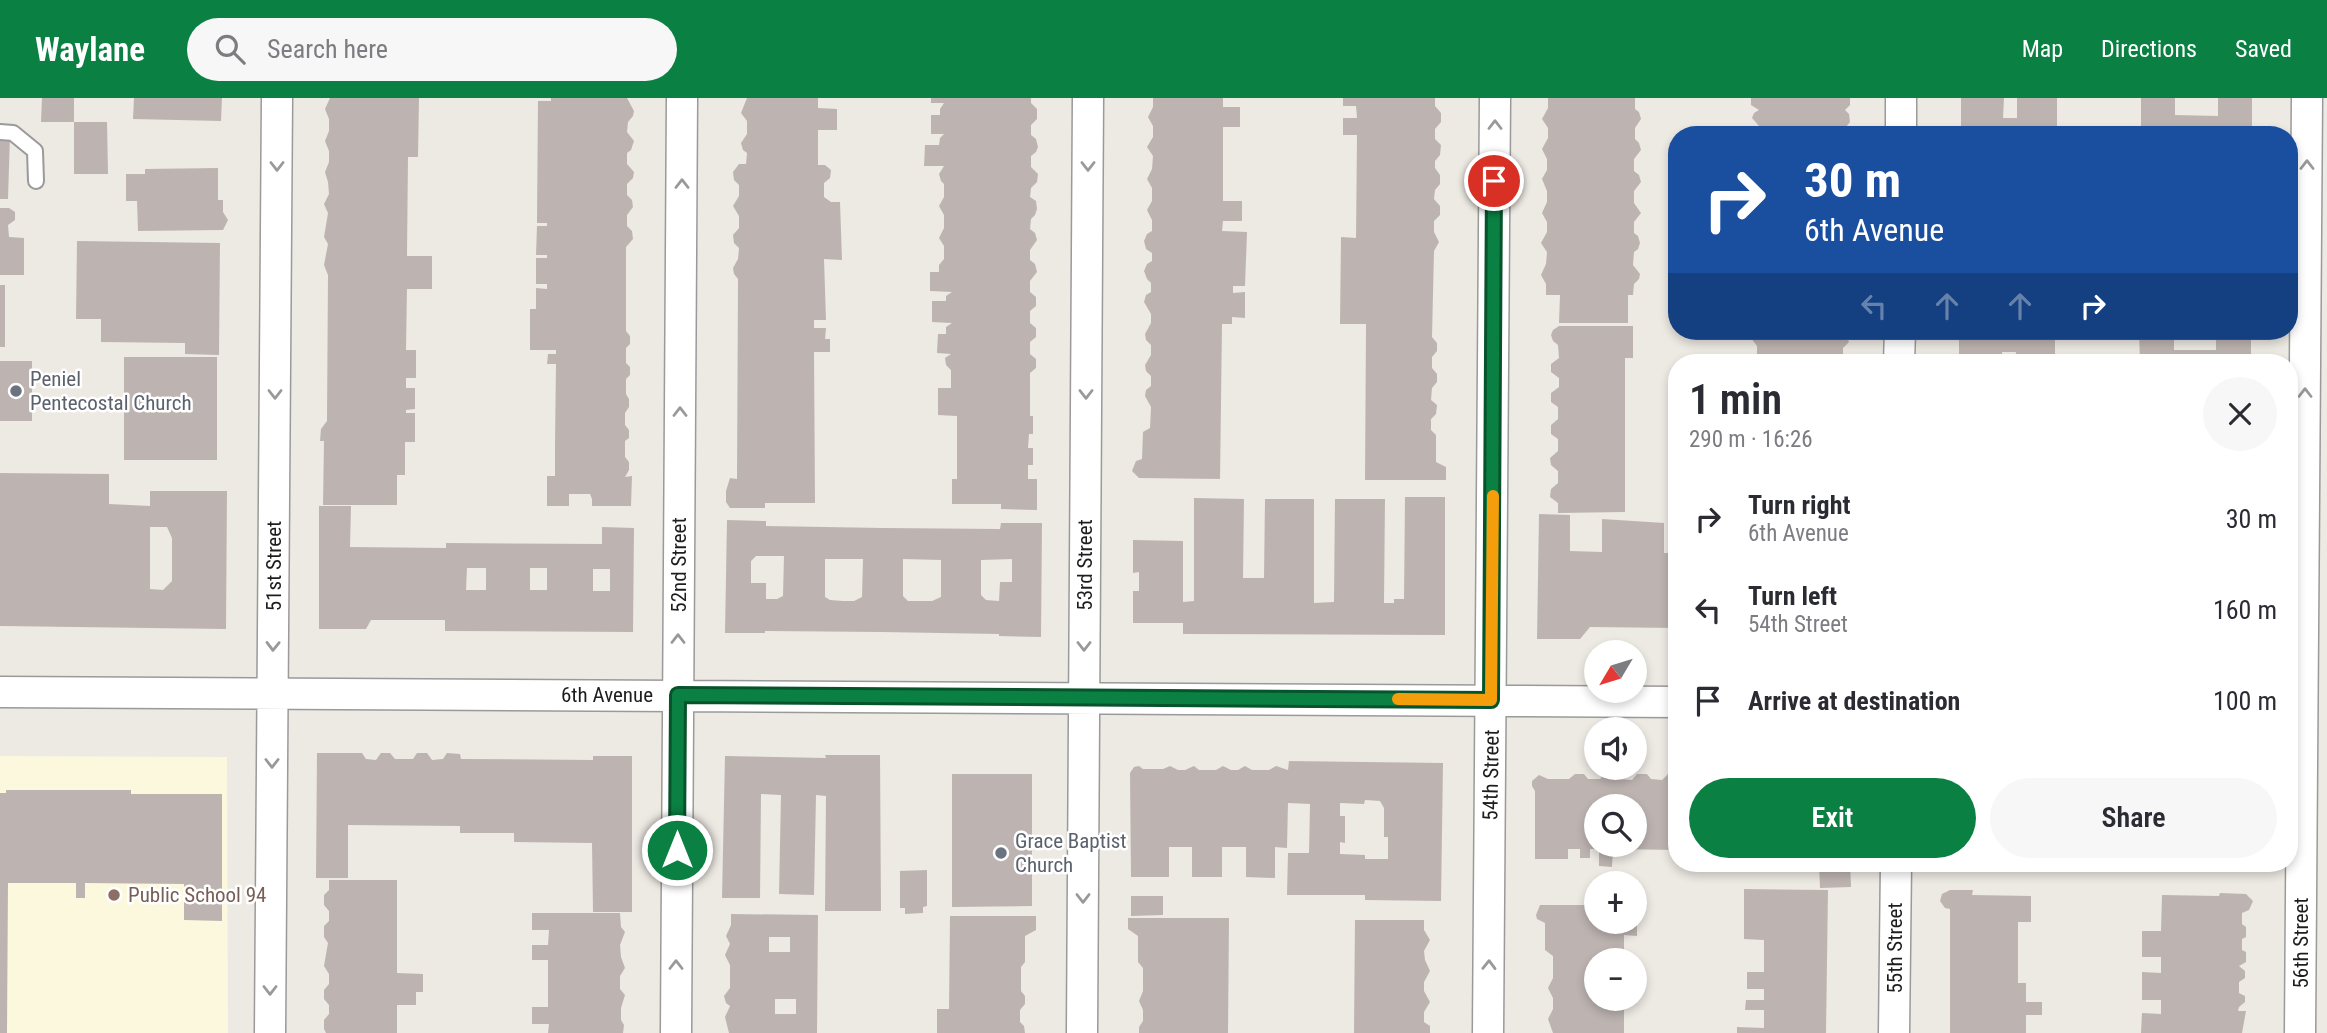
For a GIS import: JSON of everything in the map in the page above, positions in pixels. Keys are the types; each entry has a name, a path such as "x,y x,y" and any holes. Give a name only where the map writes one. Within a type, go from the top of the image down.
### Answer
{"street":[{"name":"51st Street","path":"270,1033 277,98"},
{"name":"52nd Street","path":"676,1033 682,98"},
{"name":"53rd Street","path":"1082,1033 1088,98"},
{"name":"54th Street","path":"1488,1033 1495,98"},
{"path":"1901,98 1901,126"},
{"name":"56th Street","path":"2300,1033 2306,706 2307,98"},
{"name":"6th Avenue","path":"0,692 1668,702"},
{"name":"55th Street","path":"1895,1033 1896,872"}],"lane":[{"path":"0,132 13,133 35,151 36,181"}],"shaded area":[{"name":"Public School 94","path":"0,756 227,757 228,1033 0,1033"}],"building":[{"path":"42,98 74,98 74,122 41,122"},
{"path":"134,98 222,98 221,121 133,119"},
{"path":"330,98 419,98 418,157 408,157 407,256 432,256 432,289 407,289 406,350 416,350 416,378 406,378 406,388 415,388 415,409 406,410 406,413 415,413 415,442 405,442 405,475 397,475 397,505 323,505 324,441 320,441 321,429 327,421 328,275 324,265 328,244 324,237 328,213 324,204 329,194 325,172 329,151 325,141 329,131 329,119 325,109"},
{"path":"551,98 627,98 634,111 628,122 627,132 634,141 627,153 627,164 634,172 633,178 627,184 627,195 632,200 633,207 627,215 627,226 632,231 633,239 626,247 626,331 630,336 630,344 626,348 626,363 630,367 630,375 626,379 629,407 625,413 625,425 629,430 629,438 625,441 625,457 629,462 629,470 625,477 632,476 631,506 592,506 590,494 569,494 569,506 547,506 547,476 555,476 556,364 547,364 548,354 556,354 556,350 530,350 530,309 536,309 536,288 547,289 547,284 536,284 536,258 547,258 547,255 536,255 537,226 547,226 547,223 537,223 538,101 551,101"},
{"path":"747,98 818,98 818,108 837,109 837,130 818,130 818,165 825,165 831,170 830,178 824,183 824,197 831,202 840,202 842,260 824,259 826,320 814,320 814,328 826,328 825,339 830,339 830,352 814,352 815,503 765,503 765,508 730,508 726,502 730,478 737,479 738,279 733,268 738,259 739,248 734,243 733,235 739,228 739,216 733,206 739,196 739,185 734,180 733,172 739,164 746,164 747,153 741,143 747,134 747,121 741,113"},
{"path":"931,98 1031,98 1031,103 1037,109 1037,119 1031,125 1031,135 1036,139 1038,147 1031,156 1031,167 1038,174 1030,197 1036,201 1037,209 1031,219 1030,229 1037,240 1030,250 1030,260 1035,264 1037,272 1030,281 1030,292 1036,297 1036,306 1030,311 1030,323 1036,328 1036,337 1030,342 1030,354 1036,359 1036,368 1030,373 1030,416 1033,416 1033,434 1029,434 1028,448 1033,448 1033,465 1028,465 1028,479 1037,479 1037,510 1001,509 1001,504 952,504 952,479 957,479 957,416 938,415 938,388 951,388 951,370 946,365 945,358 951,354 937,353 938,334 946,334 946,327 952,323 932,322 932,301 946,301 946,296 952,292 930,291 930,272 939,272 939,265 944,259 944,246 939,238 944,228 944,215 939,206 944,197 944,184 939,174 944,166 924,166 925,145 939,145 944,134 931,134 931,115 940,115 944,103 931,103"},
{"path":"1153,98 1223,98 1223,107 1240,107 1240,127 1223,127 1223,201 1242,201 1242,221 1223,221 1222,231 1247,232 1245,286 1233,286 1233,293 1245,292 1245,318 1232,317 1232,324 1222,324 1220,479 1139,478 1132,471 1136,461 1142,459 1143,432 1150,428 1151,407 1145,396 1146,390 1151,386 1151,376 1145,365 1151,355 1151,345 1145,334 1151,323 1151,314 1144,302 1146,295 1151,292 1151,283 1144,271 1152,261 1152,253 1146,249 1144,241 1152,231 1152,220 1147,210 1152,201 1152,188 1147,179 1152,169 1153,156 1147,147 1153,137 1153,126 1148,117 1153,107"},
{"path":"1343,98 1435,98 1435,106 1441,113 1441,122 1435,129 1435,139 1441,145 1440,155 1435,161 1440,184 1435,190 1434,199 1440,206 1440,215 1434,221 1434,232 1439,242 1434,251 1432,337 1437,343 1437,351 1432,357 1432,368 1437,374 1437,382 1432,388 1431,400 1437,405 1436,414 1431,419 1431,430 1436,435 1436,462 1446,467 1446,480 1365,480 1366,324 1340,324 1341,237 1356,238 1357,135 1343,135 1343,118 1357,118 1356,106 1343,106"},
{"path":"1548,98 1635,98 1635,109 1641,119 1635,128 1635,139 1641,150 1634,159 1634,171 1641,182 1634,191 1634,203 1641,213 1634,222 1634,233 1640,243 1634,252 1633,265 1640,274 1634,284 1633,295 1628,295 1628,323 1559,323 1560,295 1546,295 1546,284 1541,275 1547,252 1541,243 1547,232 1547,222 1542,213 1547,202 1547,191 1542,179 1547,170 1547,159 1542,149 1548,138 1548,128 1542,119 1548,108"},
{"path":"1751,98 1850,98 1850,105 1845,110 1849,114 1850,122 1847,126 1759,126 1752,118 1759,110 1751,105"},
{"path":"1961,98 2004,98 2003,118 2017,118 2017,98 2057,98 2057,126 1961,126"},
{"path":"2141,98 2175,98 2175,115 2218,116 2218,98 2252,98 2252,126 2141,126"},
{"path":"74,122 107,122 108,174 74,174"},
{"path":"0,135 10,135 8,199 0,199"},
{"path":"218,168 218,200 223,200 223,212 228,220 223,230 138,231 137,201 126,201 126,174 145,174 145,169"},
{"path":"0,208 9,208 15,212 15,220 8,225 9,237 24,238 24,275 0,275"},
{"path":"77,241 220,243 219,355 185,354 185,343 101,342 101,319 76,319"},
{"path":"0,285 5,285 5,347 0,347"},
{"path":"1559,326 1633,326 1633,358 1625,358 1625,512 1558,513 1558,503 1550,497 1551,489 1558,483 1558,471 1551,465 1550,458 1558,451 1558,439 1551,434 1551,425 1558,419 1558,407 1551,402 1551,393 1559,387 1559,378 1551,372 1551,364 1559,358 1558,345 1551,335"},
{"path":"1752,340 1849,342 1843,348 1843,354 1757,354 1757,346"},
{"path":"1959,340 2055,340 2055,354 1959,354"},
{"path":"2139,340 2174,340 2174,350 2216,350 2216,340 2251,340 2251,354 2140,354"},
{"path":"124,357 217,357 217,460 124,460"},
{"name":"Peniel Pentecostal Church","path":"0,361 32,361 32,421 0,421"},
{"path":"0,473 109,474 109,504 150,506 150,491 227,491 226,629 0,626","holes":["150,527 167,527 172,538 172,581 163,590 150,589"]},
{"path":"1405,497 1445,497 1445,635 1183,634 1183,623 1133,623 1133,591 1139,591 1139,572 1133,573 1133,540 1183,541 1183,602 1194,601 1194,498 1244,499 1243,578 1264,578 1265,499 1314,499 1314,603 1334,602 1335,499 1385,499 1384,603 1404,599"},
{"path":"319,506 351,506 350,547 446,548 446,543 602,544 602,527 634,528 633,632 445,631 445,620 371,620 366,629 319,629","holes":["467,568 486,568 486,590 466,590","530,568 547,568 547,590 530,590","593,569 610,569 610,591 593,591"]},
{"path":"1539,514 1570,515 1570,551 1602,552 1602,519 1664,523 1664,553 1668,553 1668,628 1590,627 1580,639 1537,639"},
{"path":"727,520 766,521 766,526 883,528 1000,529 1001,523 1042,523 1041,637 882,632 725,633","holes":["756,556 784,556 783,596 766,599 766,583 751,583 751,561","825,559 863,559 862,597 854,601 830,600 825,597","903,559 941,560 941,597 932,601 908,601 903,596","1012,559 1012,582 1000,582 999,601 986,600 981,595 981,560"]},
{"path":"317,753 362,753 366,759 376,760 381,753 390,753 395,759 413,759 417,753 427,753 432,760 443,759 447,753 460,754 461,759 593,760 593,756 632,756 632,912 593,912 592,843 514,842 514,833 460,833 460,826 348,825 348,878 316,878"},
{"path":"825,755 880,755 881,911 825,911 826,796 816,795 814,895 779,894 781,795 761,794 760,898 722,898 725,756 826,758"},
{"path":"1289,761 1443,763 1441,901 1365,900 1365,895 1287,895 1288,853 1309,853 1310,804 1288,803 1287,848 1275,847 1275,878 1246,877 1246,847 1222,847 1222,877 1192,877 1192,847 1169,847 1169,877 1131,877 1130,773 1134,767 1163,769 1170,766 1185,770 1194,766 1199,770 1216,770 1223,766 1238,770 1245,766 1252,770 1269,770 1276,766 1288,770","holes":["1365,800 1380,801 1384,808 1384,837 1388,837 1388,859 1365,859 1365,855 1340,854 1340,842 1345,843 1345,816 1340,816 1340,803 1364,804"]},
{"path":"952,774 1032,774 1032,906 952,907"},
{"path":"1575,774 1584,774 1584,780 1647,780 1647,774 1651,779 1662,780 1668,774 1668,850 1647,850 1647,794 1584,794 1584,857 1590,858 1580,858 1580,849 1568,849 1568,859 1535,859 1535,791 1532,781 1539,775 1548,779 1569,779"},
{"path":"6,790 131,790 131,794 222,794 222,921 184,920 184,884 85,883 85,898 76,898 76,883 8,883 7,1033 0,1033 0,793 6,793"},
{"path":"1599,857 1613,857 1612,867 1599,866"},
{"path":"927,870 927,906 923,907 923,913 905,914 905,908 900,908 900,871"},
{"path":"1819,872 1850,872 1851,887 1820,888"},
{"path":"329,880 397,880 397,973 423,974 423,992 416,992 416,1005 397,1005 397,1033 326,1033 324,1029 324,1020 329,1014 324,990 329,984 329,974 324,966 328,943 324,937 324,926 329,921 329,911 324,905 324,895 329,890"},
{"path":"1744,889 1828,890 1826,1033 1737,1033 1737,1027 1764,1028 1764,1010 1745,1010 1746,1000 1764,1000 1764,989 1747,989 1747,972 1764,972 1764,940 1744,939"},
{"path":"1950,890 1973,890 1972,895 2031,896 2031,922 2018,922 2018,983 2026,983 2026,1002 2042,1002 2042,1015 2026,1015 2026,1033 1950,1033 1950,909 1945,908 1940,901 1942,894"},
{"path":"2220,893 2246,894 2253,901 2249,910 2242,913 2246,937 2242,939 2242,950 2246,952 2246,962 2239,966 2245,971 2245,978 2239,982 2239,993 2245,996 2245,1002 2238,1011 2246,1011 2242,1033 2141,1033 2142,1013 2161,1014 2161,1000 2142,1000 2142,972 2161,973 2161,957 2142,957 2142,931 2161,931 2162,895 2219,896"},
{"path":"1131,896 1163,896 1163,915 1131,916"},
{"path":"1540,905 1584,905 1584,934 1637,934 1624,935 1624,948 1584,948 1584,1011 1624,1011 1624,1033 1553,1033 1548,1019 1553,1009 1553,998 1548,988 1553,978 1553,956 1545,950 1545,923 1537,919"},
{"path":"532,913 620,913 621,927 625,932 620,945 625,968 620,976 620,989 625,995 621,1008 623,1033 548,1033 549,1024 532,1024 532,1007 548,1007 548,960 532,960 532,945 548,945 549,930 532,930"},
{"path":"731,914 818,915 817,1033 729,1033 725,1017 730,1006 724,996 730,988 730,965 725,955 730,944 726,936 731,925","holes":["769,937 790,937 790,952 769,952","775,999 796,999 796,1014 775,1014"]},
{"path":"950,916 1036,916 1036,930 1025,936 1025,962 1021,967 1021,991 1025,996 1025,1004 1020,1010 1020,1022 1025,1033 937,1033 937,1009 949,1009"},
{"path":"1128,918 1229,918 1228,1033 1139,1033 1143,1021 1143,1010 1139,1001 1143,991 1143,968 1138,962 1138,936 1128,929"},
{"path":"1355,920 1424,920 1424,930 1430,940 1424,951 1425,960 1430,971 1424,982 1424,991 1430,1002 1424,1012 1424,1022 1430,1026 1430,1033 1354,1033"}],"slow traffic":[{"path":"1398,699 1491,700 1493,496"}],"place":[{"name":"Peniel Pentecostal Church","path":"16,391"},
{"name":"Grace Baptist Church","path":"1001,853"},
{"name":"Public School 94","path":"114,895"}],"route":[{"path":"677,850 678,695 1491,700 1494,181"}]}
